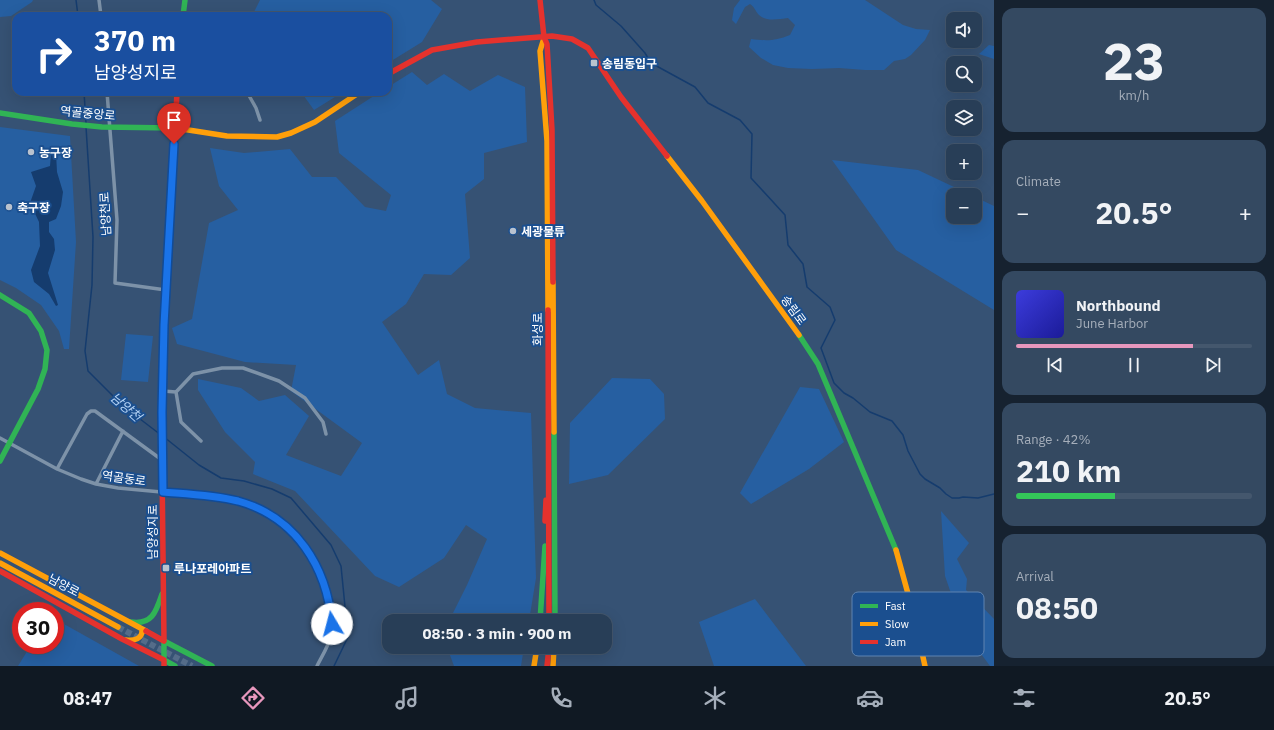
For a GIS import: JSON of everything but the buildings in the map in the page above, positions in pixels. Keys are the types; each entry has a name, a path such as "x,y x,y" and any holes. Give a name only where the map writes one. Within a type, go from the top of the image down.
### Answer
{"main road":[{"path":"184,12 185,0"},
{"name":"화성로","path":"540,0 544,37 547,44 552,130 555,614"},
{"name":"송림로","path":"392,72 432,50 477,42 552,36 572,38 588,48 622,97 702,201 791,323 818,364 895,545 908,592"},
{"name":"화성로","path":"544,37 540,51 546,141 549,614"},
{"name":"남양성지로","path":"164,663 162,412 166,290 177,96"},
{"name":"역골중앙로","path":"0,113 72,124 109,127 174,128 227,136 277,137 291,133 315,122 354,96"},
{"path":"0,295 29,313 41,330 47,350 45,369 38,389 0,461"},
{"path":"540,614 545,543 544,509 549,474"},
{"path":"0,553 210,666"},
{"name":"남양로","path":"0,563 118,627"},
{"path":"0,571 164,663 175,666"},
{"path":"125,620 139,623 151,618 157,609 163,590"},
{"path":"122,639 137,640 142,635 142,629"},
{"path":"534,666 536,654"},
{"path":"547,666 548,654"},
{"path":"553,666 554,654"},
{"name":"송림로","path":"923,656 925,666"},
{"path":"199,666 210,666"}],"street":[{"path":"99,0 100,12"},
{"name":"남양천로","path":"106,96 117,220 115,283 166,290"},
{"path":"249,96 256,108 260,120"},
{"path":"176,392 193,374 222,368 243,368 279,381 305,398 323,422 326,434"},
{"path":"163,391 176,392"},
{"path":"176,392 181,422 201,441"},
{"path":"57,469 87,414 91,411 95,411 162,460"},
{"path":"96,484 123,431"},
{"name":"역골동로","path":"0,438 57,469 96,484 118,488 226,498 246,504 276,519 291,531 302,543 320,573 324,587 330,610 332,624 331,636 317,666"}],"shaded area":[{"path":"0,0 33,0 17,12 12,12 11,16 0,17"},
{"path":"260,0 431,0 442,9 422,42 392,61 392,12 254,12"},
{"path":"740,0 865,0 903,25 916,29 930,30 925,40 911,55 905,59 894,61 884,70 788,68 773,65 761,58 749,47 751,39 771,40 790,35 795,25 788,18 773,20 765,19 759,15 750,4 745,7 736,24 732,20 734,8"},
{"path":"989,45 994,46 994,59 979,54"},
{"path":"412,72 427,85 444,74 470,91 498,75 525,87 527,142 484,153 484,179 465,194 470,258 451,275 424,274 406,304 382,322 418,375 439,360 447,394 475,408 531,413 536,578 530,614 452,614 487,539 466,525 444,558 399,587 375,576 295,491 253,474 255,462 225,432 198,390 198,379 241,388 259,401 285,395 309,416 286,455 341,476 362,443 291,391 296,365 245,362 177,344 172,328 192,319 209,223 238,210 219,186 210,148 244,153 290,149 312,177 336,177 365,207 386,211 391,195 339,153 335,121 374,96 392,96 392,84"},
{"path":"304,96 337,96 314,110"},
{"path":"0,127 70,136 76,242 69,349 64,349 59,331 41,305 16,288 0,280"},
{"path":"56,153 57,172 63,192 61,206 56,219 49,222 49,232 54,239 55,250 48,273 58,305 56,306 49,294 34,282 31,270 40,246 39,222 30,203 36,186 31,172 50,166 51,154"},
{"path":"832,160 918,170 956,188 946,188 946,224 982,224 982,200 994,206 994,310 896,250"},
{"path":"126,334 153,336 148,382 121,380"},
{"path":"612,378 650,379 664,394 665,419 608,475 569,484 570,423"},
{"path":"800,387 819,389 844,442 809,469 751,504 740,493"},
{"path":"941,511 969,543 957,559 967,579 966,590 968,592 951,592 945,576"},
{"path":"755,599 806,666 714,666 699,622"},
{"path":"984,609 994,619 994,666 990,666 983,656 984,656"},
{"path":"64,624 139,666 18,666 25,654 64,654"},
{"path":"450,654 523,654 521,666 454,666"}],"waterway":[{"name":"남양천","path":"76,0 78,12"},
{"path":"594,0 596,5 621,26 645,53 651,63 695,87 708,103 740,120 752,134 751,178 785,215 788,245 803,264 807,287 830,307 835,320 821,348 834,383 844,393 853,398 870,412 892,421 903,435 908,451 920,474 946,494 952,498 978,498 994,494"},
{"name":"남양천","path":"84,96 86,123"},
{"name":"남양천","path":"86,127 93,237 92,285 85,351 88,371 123,406 161,435"},
{"name":"남양천","path":"164,437 199,465 221,478 244,481 272,489 291,498 331,545 341,566 348,637 334,666"}],"tunnel":[{"path":"118,627 192,666"}],"traffic: fast":[{"path":"184,12 185,0"},
{"path":"0,113 102,127 182,129"},
{"path":"0,295 29,313 41,331 47,350 45,369 38,389 0,461"},
{"path":"799,335 818,364 896,550"},
{"path":"554,432 555,614"},
{"path":"540,614 545,546"},
{"path":"131,622 144,621 152,616 158,606 162,594"},
{"path":"175,666 164,660 164,641 212,666"}],"traffic: slow":[{"path":"544,38 540,51 547,141 548,310"},
{"path":"182,129 227,136 277,137 291,133 315,122 354,96"},
{"path":"667,156 702,201 799,335"},
{"path":"553,282 554,432"},
{"path":"162,466 162,412 166,305"},
{"path":"896,550 908,592"},
{"path":"0,553 146,631"},
{"path":"0,563 118,627"},
{"path":"126,640 137,639 141,635 142,629"},
{"path":"534,666 536,654"},
{"path":"553,666 554,654"},
{"path":"923,656 925,666"}],"traffic: jam":[{"path":"540,0 544,37 547,44 552,130 553,282"},
{"path":"392,72 432,50 477,42 552,36 572,39 588,48 621,97 667,156"},
{"path":"166,305 177,96"},
{"path":"548,310 549,614"},
{"path":"146,631 164,641 162,466"},
{"path":"545,521 546,500"},
{"path":"0,571 122,639 164,660 164,666"},
{"path":"547,666 548,654"}],"place":[{"name":"송림동입구","path":"594,63"},
{"name":"농구장","path":"31,152"},
{"name":"축구장","path":"9,207"},
{"name":"세광물류","path":"513,231"},
{"name":"루나포레아파트","path":"166,568"}],"route":[{"path":"174,144 164,325 162,412 163,492 226,498 254,507 285,526 302,543 316,565 324,587 332,624"}]}
